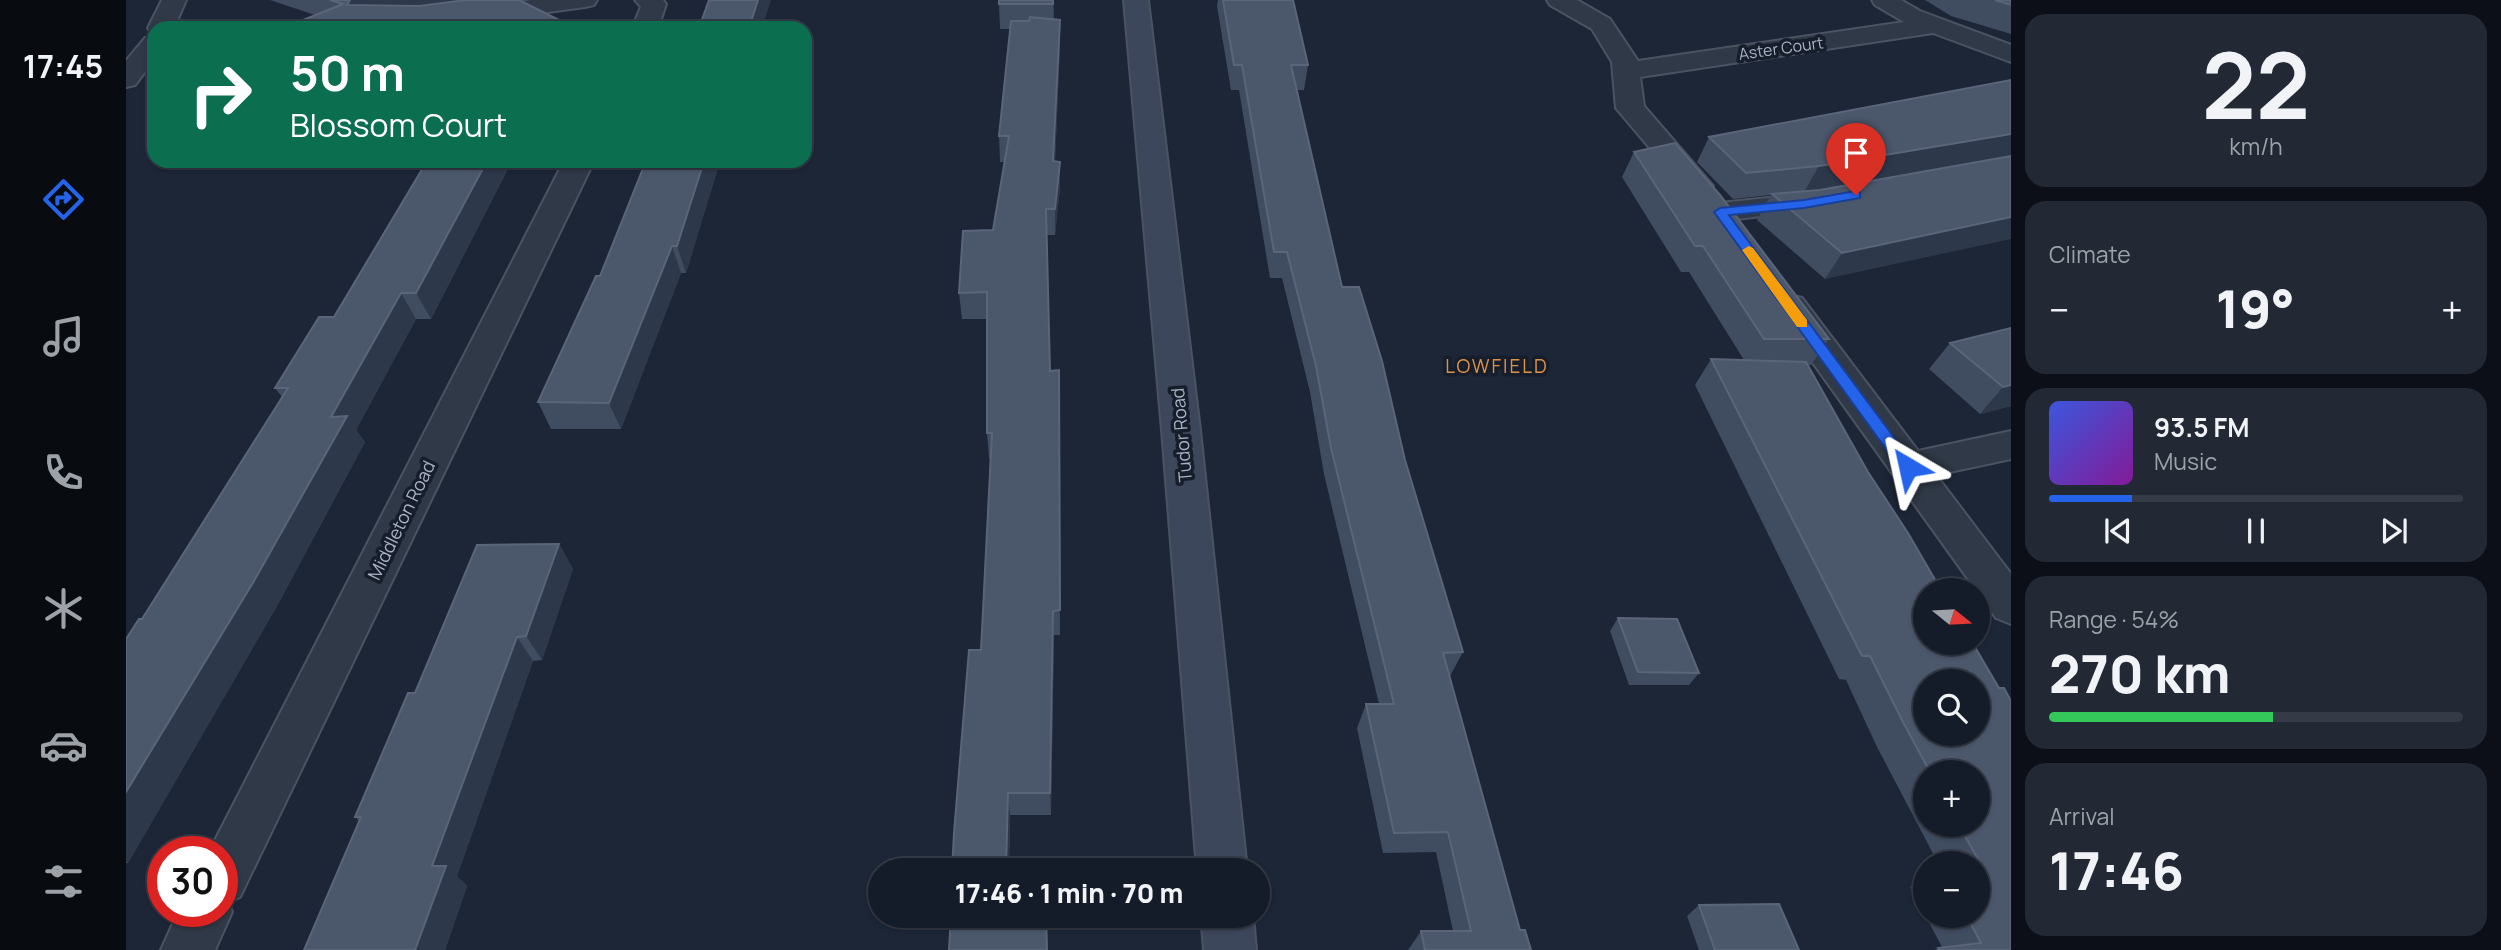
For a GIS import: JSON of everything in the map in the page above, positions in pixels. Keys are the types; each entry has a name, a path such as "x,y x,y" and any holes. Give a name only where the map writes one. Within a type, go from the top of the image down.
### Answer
{"street":[{"path":"164,21 174,0"},
{"path":"466,16 585,0"},
{"path":"647,0 654,4 648,21"},
{"name":"Tudor Road","path":"1136,0 1181,430 1221,858"},
{"path":"1559,0 1601,24 1625,62 1630,108 1745,245"},
{"path":"1884,0 1911,16 2011,54"},
{"name":"Aster Court","path":"1626,71 1936,25"},
{"name":"Middleton Road","path":"238,847 576,168"},
{"path":"1720,212 1804,204 1843,197"},
{"path":"1769,278 2011,606"},
{"path":"1908,467 2011,445"},
{"path":"187,950 198,927"},
{"path":"1228,928 1230,950"}],"building":[{"path":"330,0 350,0 347,5 419,6 466,0 519,0 561,21 300,21 343,4"},
{"path":"709,0 758,0 751,21 702,21"},
{"path":"999,0 1053,0 1053,4 999,4"},
{"path":"1223,0 1293,0 1308,65 1291,65 1342,287 1359,287 1382,361 1405,460 1463,652 1443,653 1520,930 1525,930 1531,950 1425,950 1421,931 1471,931 1448,832 1394,833 1366,704 1394,704 1331,448 1316,366 1287,252 1274,252 1242,65 1234,65"},
{"path":"1995,0 2011,0 2011,5"},
{"path":"1030,17 1060,20 1053,161 1060,162 1055,209 1046,209 1050,371 1059,370 1060,610 1053,611 1050,793 1008,793 1006,858 953,858 969,650 981,650 992,433 987,433 987,292 959,293 963,231 993,230 1009,136 999,136 1011,21 1029,21"},
{"path":"2011,80 2011,134 1819,166 1746,173 1709,137"},
{"path":"1675,143 1720,195 1829,339 1764,339 1703,246 1695,246 1634,152"},
{"path":"2011,156 2011,217 1842,253 1772,194 1820,190"},
{"path":"423,168 483,168 416,293 401,293 331,417 347,416 254,581 126,792 126,639 139,619 142,619 288,388 275,388 319,317 334,317"},
{"path":"643,168 702,168 677,246 672,246 609,403 538,402 596,276 600,276"},
{"path":"2011,328 2011,385 2003,387 1950,343"},
{"path":"1711,359 1806,362 1868,472 1934,578 1913,578 1913,655 1980,655 1988,669 1913,669 1913,741 1870,656 1862,656"},
{"path":"559,544 526,636 517,637 432,866 446,866 415,950 304,950 361,817 355,817 408,693 415,693 477,545"},
{"path":"1618,618 1677,619 1699,673 1638,672"},
{"path":"1990,673 1999,688 2004,688 2011,701 2011,950 1938,948 1981,943 1973,928 1990,928 1990,851 1973,851 1965,837 1990,837 1990,760 1924,760 1916,746 1990,746"},
{"path":"1779,904 1799,950 1715,950 1699,905"},
{"path":"950,928 1046,928 1047,950 949,950"}],"slow traffic":[{"path":"1749,250 1802,323"}],"district":[{"name":"LOWFIELD","path":"1497,366"}],"route":[{"path":"1856,195 1804,204 1720,212 1908,467"}]}
